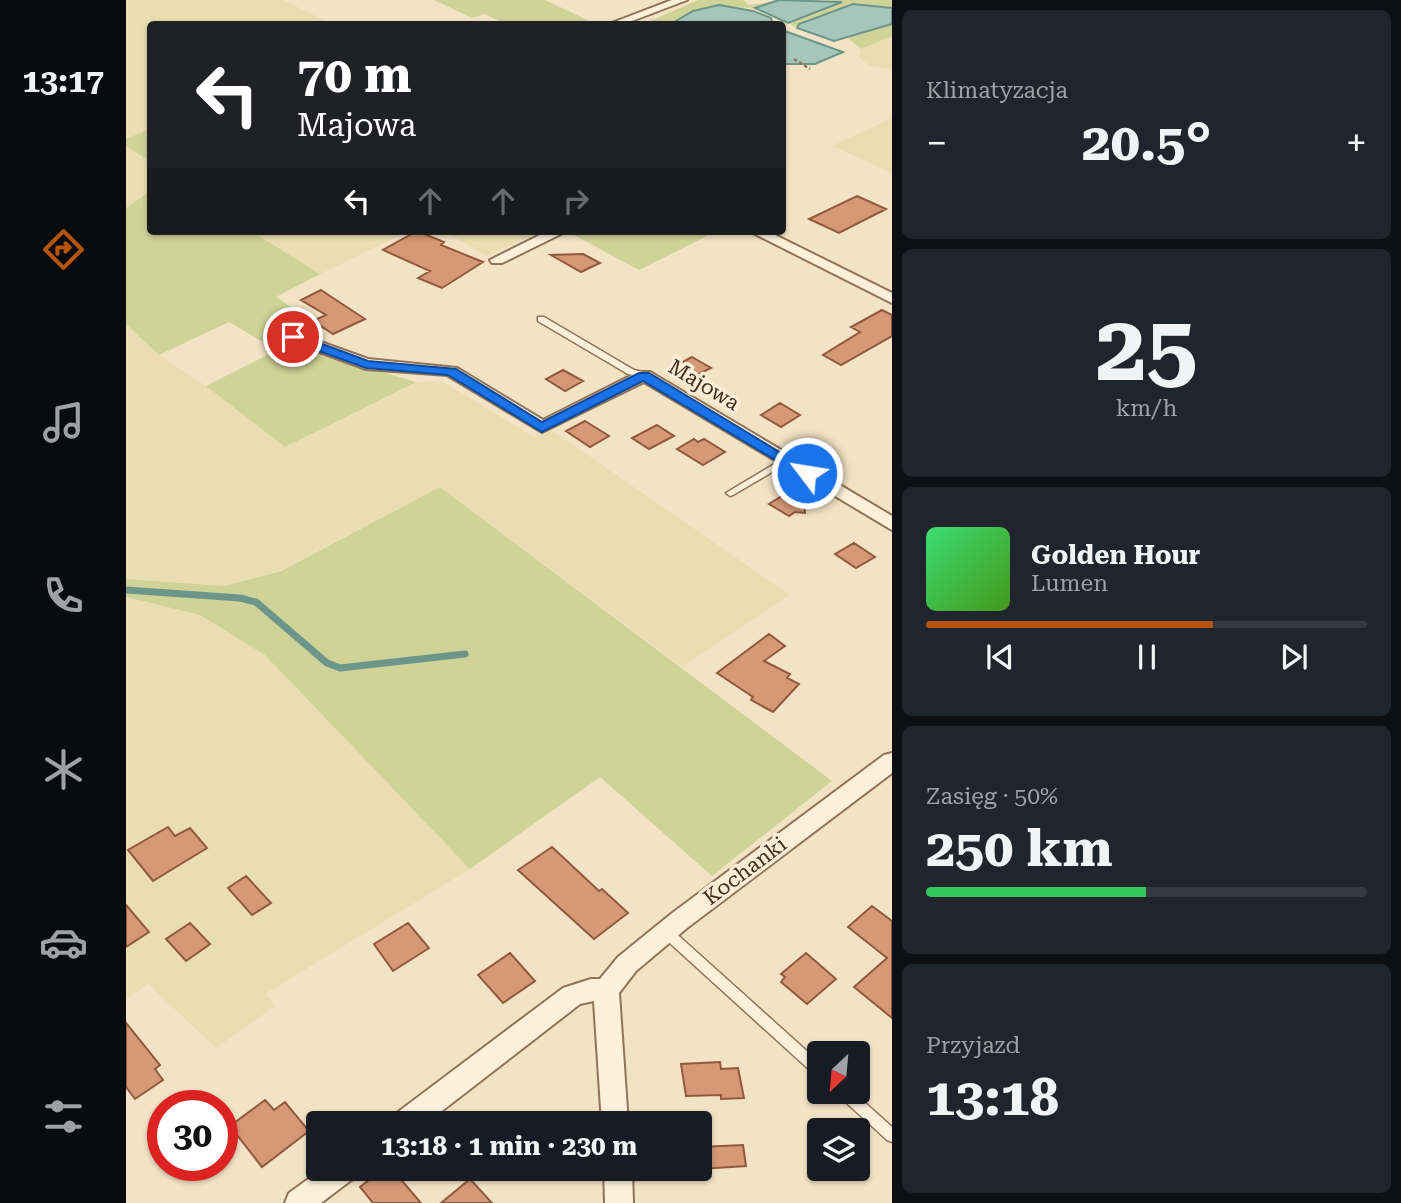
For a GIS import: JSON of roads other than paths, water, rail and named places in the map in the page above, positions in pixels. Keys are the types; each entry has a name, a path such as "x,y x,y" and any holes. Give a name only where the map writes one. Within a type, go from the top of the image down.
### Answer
{"street":[{"path":"623,21 682,0"},
{"path":"497,260 551,235"},
{"path":"764,235 892,299"},
{"name":"Majowa","path":"293,337 366,364 451,371 542,427 644,375 892,524"},
{"name":"Kochanki","path":"607,990 627,964 666,932 892,761"},
{"path":"420,1111 572,996 591,990 607,990 614,1111"},
{"path":"299,1203 328,1181"},
{"path":"619,1181 620,1203"}],"lane":[{"path":"541,318 631,372 644,375"},
{"path":"730,494 786,460"},
{"path":"666,932 807,1059"},
{"path":"857,1104 892,1136"}],"water":[{"path":"779,0 842,2 788,23 755,8"},
{"path":"853,4 892,8 892,24 834,41 797,28 799,24"},
{"path":"719,5 753,11 771,18 772,21 676,21 693,11"},
{"path":"786,31 843,52 815,64 786,64"}],"waterway":[{"path":"126,590 240,598 256,602 327,663 340,668 465,654"}]}
